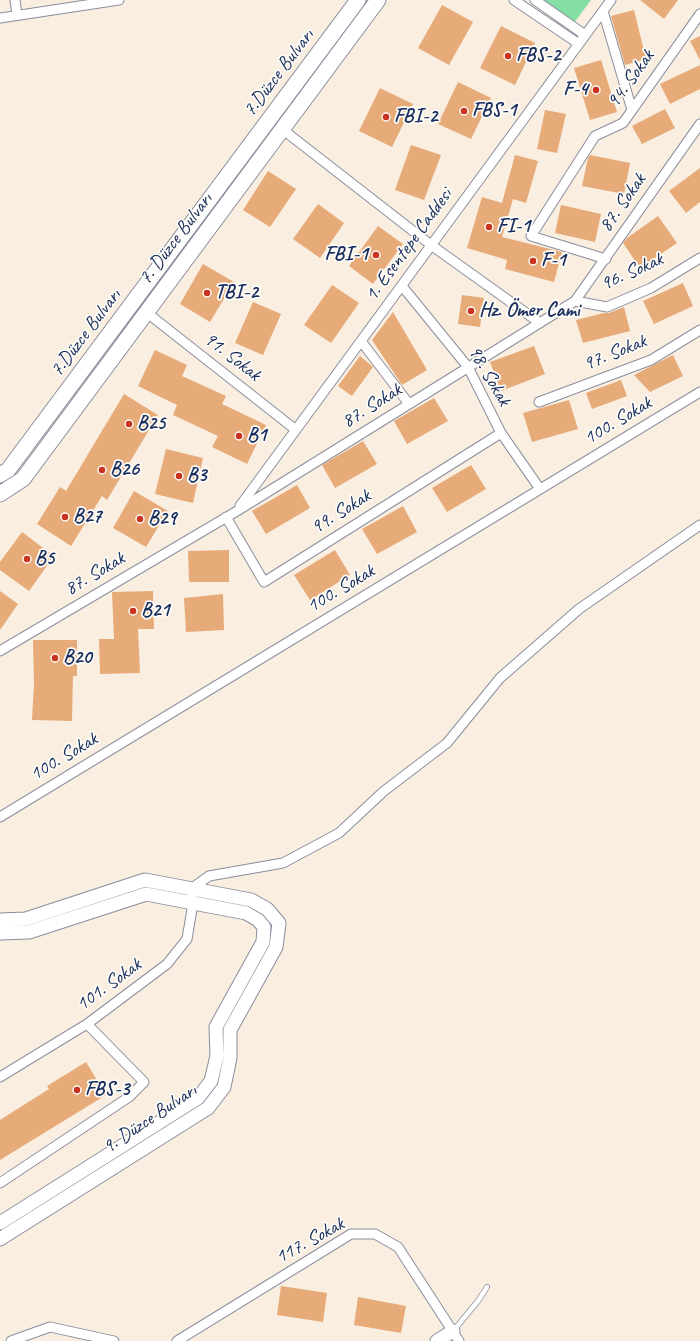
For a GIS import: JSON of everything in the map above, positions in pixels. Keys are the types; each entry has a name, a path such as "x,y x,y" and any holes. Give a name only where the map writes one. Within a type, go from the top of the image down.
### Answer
{"main road":[{"name":"7.Düzce Bulvarı","path":"0,475 8,470 358,0"},
{"name":"7. Düzce Bulvarı","path":"0,494 23,479 378,0"},
{"name":"9. Düzce Bulvarı","path":"0,920 26,919 145,880 251,900 267,909 279,923 276,947 230,1030 230,1058 224,1087 208,1108 0,1239"},
{"name":"9. Düzce Bulvarı","path":"0,934 29,932 146,894 246,913 258,920 264,927 263,942 216,1027 217,1056 211,1081 198,1098 0,1223"},
{"path":"437,1341 456,1336"}],"street":[{"path":"15,0 17,15"},
{"path":"0,18 119,0"},
{"path":"514,0 579,44"},
{"path":"535,0 585,35"},
{"name":"1. Esentepe Caddesi","path":"237,511 611,0"},
{"path":"603,11 632,110"},
{"name":"94. Sokak","path":"606,259 530,236 595,136 623,123 700,14"},
{"name":"87. Sokak","path":"0,651 237,511 575,301 699,127"},
{"path":"282,129 431,245 540,323"},
{"name":"96. Sokak","path":"575,301 607,307 651,288 700,258"},
{"name":"98. Sokak","path":"402,286 468,367 501,433 540,489"},
{"name":"91. Sokak","path":"146,312 296,430"},
{"name":"97. Sokak","path":"539,402 651,360 700,330"},
{"path":"361,341 409,404"},
{"name":"100. Sokak","path":"0,817 700,392"},
{"name":"99. Sokak","path":"226,517 264,582 501,433"},
{"path":"191,889 209,876 283,863 339,833 384,791 448,743 500,678 579,609 700,525"},
{"name":"101. Sokak","path":"0,1077 87,1024 167,964 187,939 193,903 191,889"},
{"path":"0,1183 129,1097 144,1082 87,1024"},
{"name":"117. Sokak","path":"177,1341 351,1234 375,1234 398,1247 456,1336"},
{"path":"11,1341 50,1327 114,1341"}],"lane":[{"path":"456,1336 487,1287"}],"green space":[{"path":"541,0 591,0 574,23"}],"building":[{"path":"640,0 678,0 664,19"},
{"path":"442,5 473,22 449,65 418,48"},
{"path":"634,10 646,59 625,65 611,16"},
{"name":"FBS-2","path":"501,26 535,43 515,85 480,68"},
{"path":"700,36 700,60 690,41"},
{"name":"F-4","path":"601,60 617,112 590,120 574,68"},
{"path":"700,65 700,89 670,104 660,84"},
{"name":"FBS-1","path":"458,82 491,98 471,139 438,124"},
{"name":"FBI-2","path":"380,88 413,104 392,147 359,131"},
{"path":"665,109 675,128 642,144 632,126"},
{"path":"545,110 566,114 557,153 537,149"},
{"name":"FBI-1","path":"411,145 441,155 424,200 395,190"},
{"path":"515,155 538,161 526,203 513,199 502,237 562,252 554,282 505,269 507,260 467,248 482,197 502,203"},
{"path":"590,155 630,163 624,194 582,186"},
{"path":"700,168 700,202 686,213 669,191"},
{"path":"268,171 296,189 270,227 243,210"},
{"path":"318,204 344,223 320,258 293,239"},
{"path":"561,205 601,214 595,242 555,233"},
{"path":"658,216 677,243 640,268 623,243 627,238"},
{"name":"FBI-1","path":"378,226 403,244 373,284 349,266"},
{"name":"TBI-2","path":"203,264 234,282 210,322 180,304"},
{"path":"683,283 693,306 654,324 643,301"},
{"path":"332,285 359,303 331,343 304,325"},
{"name":"Hz. Ömer Cami","path":"462,295 484,298 480,327 458,324"},
{"path":"253,302 281,314 263,355 235,343"},
{"path":"624,307 630,331 583,343 576,320 609,313"},
{"path":"393,312 427,370 402,385 372,340"},
{"path":"534,346 545,374 501,391 490,362"},
{"path":"155,350 187,365 182,376 226,396 222,404 266,425 247,464 212,447 218,436 173,415 177,405 138,386"},
{"path":"673,355 683,376 650,392 634,375"},
{"path":"360,356 373,367 352,396 338,386"},
{"path":"621,380 627,396 592,409 586,393"},
{"path":"124,394 158,415 107,500 102,496 71,546 37,524 60,487 66,491"},
{"path":"434,398 448,421 407,444 394,421"},
{"path":"569,400 578,429 532,442 523,413"},
{"path":"363,441 377,464 335,488 322,465"},
{"name":"B3","path":"166,449 203,458 193,503 155,494"},
{"path":"471,465 486,489 447,512 432,488"},
{"path":"297,485 310,508 266,534 252,511"},
{"name":"B29","path":"134,491 168,511 146,547 113,528"},
{"path":"403,506 417,532 377,554 362,529"},
{"name":"B5","path":"22,532 54,556 29,591 0,570 0,562"},
{"path":"229,550 229,582 189,582 188,551"},
{"path":"335,550 350,575 310,600 294,575"},
{"path":"0,591 18,604 0,630"},
{"path":"153,591 154,629 138,629 140,673 100,674 99,639 114,639 112,592"},
{"path":"223,594 224,630 186,632 184,598"},
{"path":"33,640 77,640 77,676 73,676 72,721 32,720 34,684"},
{"path":"86,1062 106,1095 0,1160 0,1120 49,1089 47,1086"},
{"path":"281,1286 327,1293 323,1322 277,1315"},
{"path":"358,1297 406,1306 401,1333 354,1325"}],"place":[{"name":"FBS-2","path":"508,56"},
{"name":"F-4","path":"596,90"},
{"name":"FBS-1","path":"464,111"},
{"name":"FBI-2","path":"386,117"},
{"name":"FI-1","path":"489,227"},
{"name":"FBI-1","path":"376,255"},
{"name":"F-1","path":"533,261"},
{"name":"TBI-2","path":"207,293"},
{"name":"Hz. Ömer Cami","path":"471,311"},
{"name":"B25","path":"129,424"},
{"name":"B1","path":"239,436"},
{"name":"B26","path":"102,470"},
{"name":"B3","path":"179,476"},
{"name":"B27","path":"65,517"},
{"name":"B29","path":"140,519"},
{"name":"B5","path":"27,559"},
{"name":"B21","path":"133,611"},
{"name":"B20","path":"55,658"},
{"name":"FBS-3","path":"77,1090"}]}
